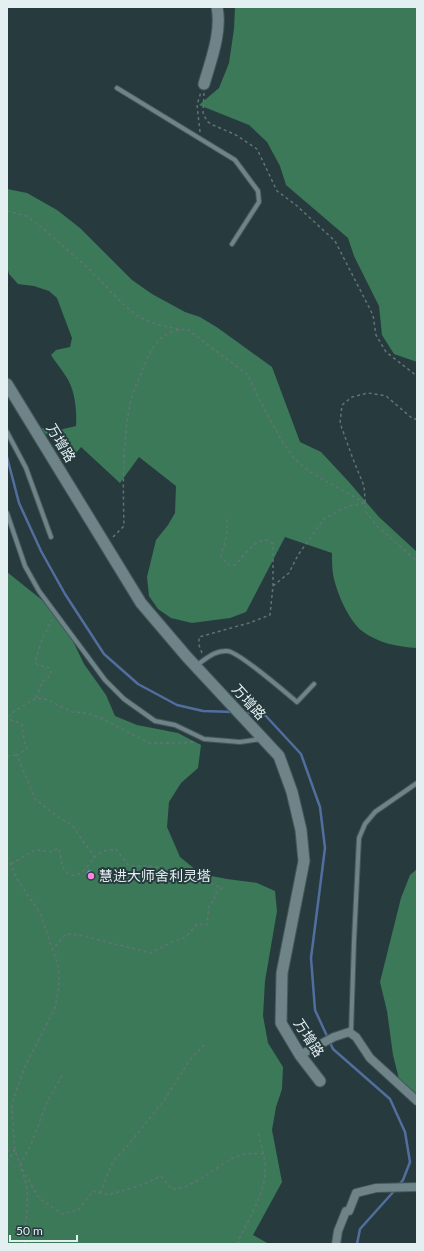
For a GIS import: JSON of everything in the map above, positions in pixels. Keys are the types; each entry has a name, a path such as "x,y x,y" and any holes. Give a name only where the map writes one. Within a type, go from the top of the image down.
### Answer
{"street":[{"path":"204,84 216,44 217,7"},
{"name":"万增路","path":"7,384 141,603 195,666 278,756 292,792 301,830 304,861 282,973 281,1023 300,1055 320,1081"},
{"path":"300,1055 334,1037 349,1032 352,1033 370,1058 417,1101"},
{"path":"336,1244 338,1231 346,1212 349,1211 356,1193 368,1189 417,1187"}],"lane":[{"path":"117,88 235,160 258,191 259,202 232,244"},
{"path":"7,432 26,468 51,537"},
{"path":"7,513 25,566 39,591 104,680 124,699 155,721 175,726 204,739 240,742 263,739"},
{"path":"195,666 216,652 229,651 244,660 297,702 314,684"},
{"path":"352,1033 354,941 359,838 365,824 375,812 417,783"}],"path":[{"path":"200,139 197,105 204,84"},
{"path":"204,84 203,114 208,122 236,135 257,149 277,191 296,205 335,241 373,315 376,335 386,352 417,376"},
{"path":"7,211 26,216 40,226 88,267 123,304 139,317 158,325 187,329 248,375 261,403 282,441 294,458 310,472 365,503"},
{"path":"105,544 124,526 125,442 131,399 152,349 163,336 179,329"},
{"path":"417,419 413,419 386,396 368,393 352,397 342,405 340,423 364,486 366,512 376,525 417,561"},
{"path":"273,586 289,573 298,555 324,519 348,506 365,503"},
{"path":"205,660 199,645 199,637 249,623 270,615 273,586 273,544 266,540 260,540 235,565 229,565 221,558 223,545 228,533 226,516"},
{"path":"7,756 17,755 27,749 24,741 22,724 9,719 10,714 36,698 42,682 51,674 50,668 38,665 35,662 43,637 56,614"},
{"path":"36,698 48,700 72,712 87,713 101,718 149,743 189,743 204,739"},
{"path":"17,755 35,799 58,817 72,825 95,858"},
{"path":"10,864 35,850 52,852 58,848 62,864 66,872 73,875 82,873 98,854 116,849 129,866 155,866 178,881 207,882 222,888 214,895 215,900 209,905 206,925 196,924 186,937 172,942 151,953 79,935 66,934 52,950"},
{"path":"7,857 17,879 40,912 59,968 59,987 55,1008 25,1066 12,1103 15,1150 26,1185 27,1208 24,1231 25,1244"},
{"path":"100,1193 113,1161 125,1149 165,1099 189,1061 204,1045"},
{"path":"20,1165 32,1142 47,1102 63,1074"},
{"path":"238,1244 238,1241 263,1189 266,1174 258,1133"},
{"path":"7,1151 15,1150"},
{"path":"7,1162 15,1150"},
{"path":"20,1165 39,1198 62,1214 78,1210 93,1191 108,1195 142,1185 161,1176 171,1188 176,1189 199,1180 223,1163 238,1156 254,1153 263,1154"}],"green space":[{"path":"235,7 417,7 417,362 394,354 382,335 379,306 354,256 348,238 286,185 280,166 267,142 249,125 199,105 219,88 229,63 234,29"},
{"path":"7,189 27,193 57,210 80,228 132,280 152,294 185,312 200,317 218,328 272,367 300,442 321,452 379,517 417,552 417,648 388,644 375,639 362,631 347,613 340,597 333,574 332,553 285,537 246,612 230,618 192,623 171,618 158,609 149,596 147,577 156,540 175,513 176,486 139,457 120,483 81,447 76,453 69,454 39,428 59,430 76,426 76,406 71,386 51,355 56,350 70,347 72,338 57,298 49,291 34,286 18,284 9,274 7,266"},
{"path":"7,572 42,600 69,633 84,664 106,695 115,716 137,725 178,733 201,745 198,768 181,783 169,802 167,827 180,857 201,874 257,883 275,891 277,911 265,981 263,1016 268,1043 283,1067 282,1089 276,1107 272,1130 282,1182 253,1235 269,1244 7,1244"},
{"path":"417,869 417,1107 399,1079 393,1055 387,1011 380,982 401,898 410,875"}],"building":[{"path":"89,870 92,871 91,875 87,875 87,872"}],"waterway":[{"path":"7,457 19,503 41,551 65,594 104,654 138,684 177,705 203,711 234,712"},
{"path":"243,712 265,715 301,754 320,807 325,848 311,958 315,1010 333,1049 390,1099 405,1132 410,1162 403,1180 399,1185"},
{"path":"357,1244 360,1229 395,1190"}],"place":[{"name":"慧进大师舍利灵塔","path":"91,876"}]}
